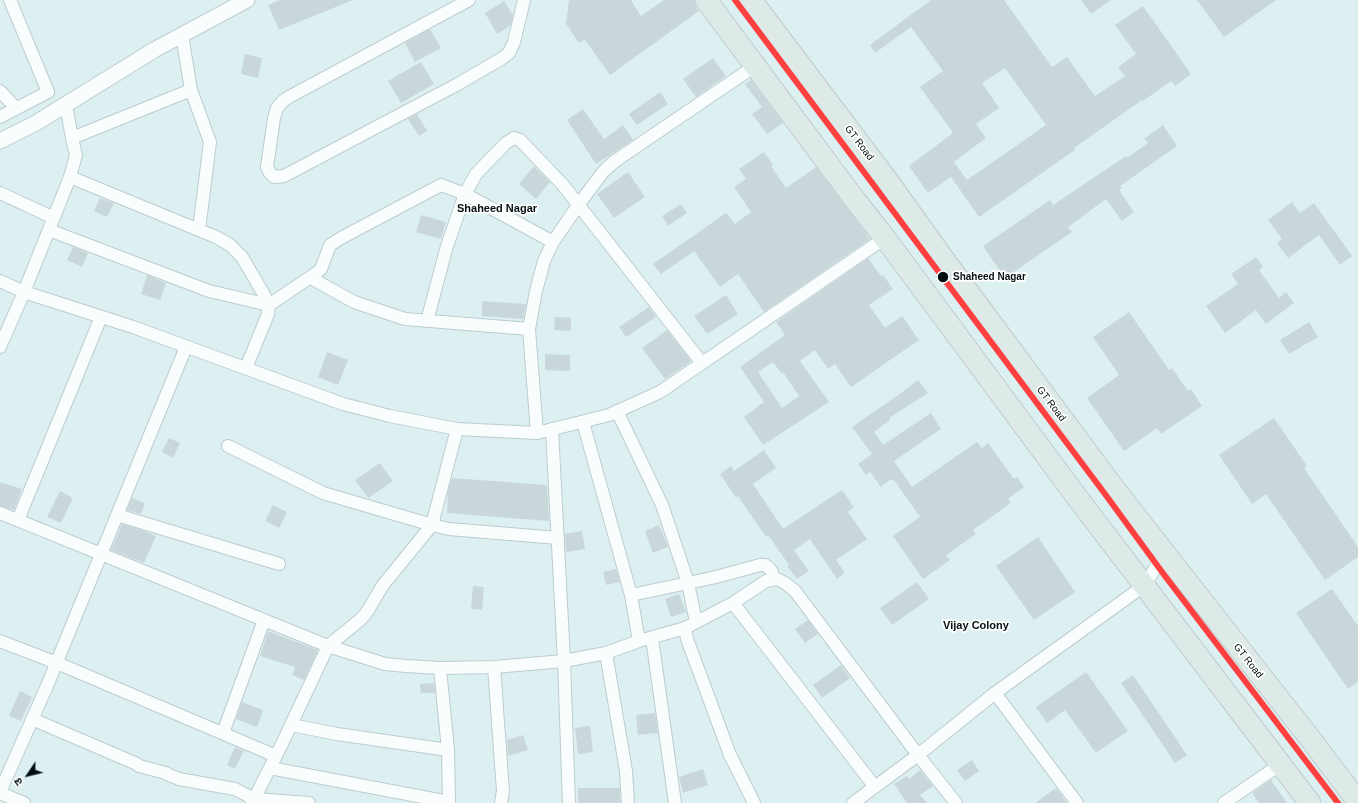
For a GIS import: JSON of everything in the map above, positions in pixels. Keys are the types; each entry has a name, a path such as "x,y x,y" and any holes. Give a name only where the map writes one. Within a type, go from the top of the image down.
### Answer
{"highway":[{"path":"706,0 1071,489 1145,584 1310,803"},
{"name":"GT Road","path":"751,0 887,180 945,261 1116,491 1358,802"}],"street":[{"path":"0,117 48,92 10,0"},
{"path":"0,141 36,123 154,50 246,0"},
{"path":"469,0 283,101 277,108 274,118 267,167 270,173 274,177 284,176 458,84 501,59 509,53 514,42 524,0"},
{"path":"182,35 191,90 210,142 199,230"},
{"path":"537,433 529,329 536,291 544,261 553,242 603,172 615,161 755,66"},
{"path":"72,138 191,90"},
{"path":"0,91 16,108"},
{"path":"0,347 54,218 70,177 76,155 66,105"},
{"path":"428,321 447,246 465,194 476,174 506,143 514,138 520,140 527,146 579,204 702,363"},
{"path":"70,177 199,230 230,245 242,258 263,293 268,305 268,314 246,368"},
{"path":"49,230 209,291 268,305 311,278 321,269 330,245 441,185 465,194 553,242"},
{"path":"0,193 54,218"},
{"path":"0,281 24,292 133,327 343,404 390,416 457,429 537,433 609,415 660,392 885,238"},
{"path":"311,278 354,302 405,319 529,329"},
{"path":"18,520 101,317"},
{"path":"24,803 0,793 57,663 186,347"},
{"path":"617,411 662,505 688,583 696,622"},
{"path":"583,422 631,595 639,641"},
{"path":"253,801 328,646 360,620 367,612 383,585 432,525 457,429"},
{"path":"552,429 564,661 569,803"},
{"path":"228,446 323,493 432,525 448,529 558,538"},
{"path":"0,513 328,646 385,664 440,668 494,667 564,661 606,653 639,641 685,628 733,603 766,581 777,579 784,582 795,591 918,756 956,803"},
{"path":"117,515 279,564"},
{"path":"853,803 918,756 995,693 1145,584 1164,553"},
{"path":"631,595 716,577 760,565 765,565 769,568 772,572 772,580"},
{"path":"733,603 875,787"},
{"path":"223,733 264,620"},
{"path":"685,628 687,639 730,755 754,803"},
{"path":"652,638 675,803"},
{"path":"0,640 276,756"},
{"path":"606,653 626,771 628,803"},
{"path":"494,667 503,791 501,803"},
{"path":"270,768 449,802 448,750 440,668"},
{"path":"995,693 1077,803"},
{"path":"32,719 142,767 166,773 170,776 187,781 235,789 253,801 310,803"},
{"path":"291,725 337,734 448,750"},
{"path":"1224,803 1281,764"}],"building":[{"path":"280,0 353,0 279,30 268,5"},
{"path":"569,0 631,0 641,16 664,0 694,0 699,11 610,75 585,40 579,43 566,24"},
{"path":"931,0 1004,0 1052,67 1067,57 1095,96 1125,76 1118,67 1136,54 1115,25 1143,6 1191,74 1175,86 1171,81 1143,101 1142,100 1074,148 1075,150 979,217 951,177 928,193 909,166 953,133 920,87 943,71 911,27 875,53 870,45","holes":["1005,68 1046,125 967,180 954,162 986,138 976,124 999,108 982,83"]},
{"path":"1081,0 1111,0 1091,14"},
{"path":"1197,0 1276,0 1224,37"},
{"path":"504,1 513,15 510,26 497,34 485,13"},
{"path":"430,29 441,48 415,62 405,43"},
{"path":"245,54 262,58 258,78 241,74"},
{"path":"713,58 726,76 696,97 683,79"},
{"path":"421,62 434,84 401,103 388,81"},
{"path":"751,80 783,123 767,134 752,114 762,107 745,84"},
{"path":"660,92 668,104 637,125 629,114"},
{"path":"583,109 604,139 623,125 633,140 596,164 567,120"},
{"path":"417,114 427,131 419,136 408,119"},
{"path":"1163,125 1177,146 1120,186 1122,188 1119,190 1134,212 1122,221 1106,199 1068,227 1072,232 1005,278 983,246 1050,200 1053,205 1126,156 1127,158 1148,143 1144,139"},
{"path":"764,152 773,165 771,166 786,188 816,167 870,239 764,312 738,274 720,287 694,251 661,274 653,264 726,213 735,224 751,212 734,187 746,179 739,169"},
{"path":"534,166 550,182 536,199 519,184"},
{"path":"628,172 645,197 614,218 597,194"},
{"path":"100,198 114,203 107,217 94,211"},
{"path":"1292,202 1300,213 1314,203 1352,256 1340,265 1319,235 1288,258 1277,243 1282,239 1268,220"},
{"path":"681,204 687,213 668,226 662,216"},
{"path":"421,215 446,222 441,239 416,232"},
{"path":"73,247 88,253 82,267 67,260"},
{"path":"1256,257 1263,267 1259,270 1279,298 1286,292 1294,303 1266,324 1256,310 1225,333 1206,306 1238,284 1231,274"},
{"path":"868,258 893,289 869,305 885,328 902,316 919,340 851,387 835,364 828,369 815,350 800,361 829,402 763,445 744,417 764,402 740,367 785,335 776,322","holes":["773,362 782,374 783,372 799,396 782,408 758,372"]},
{"path":"147,275 166,283 160,300 141,294"},
{"path":"726,295 738,314 707,334 694,316"},
{"path":"482,301 526,304 523,319 482,316"},
{"path":"649,307 656,317 626,337 619,327"},
{"path":"1129,312 1169,370 1172,368 1188,391 1191,389 1202,406 1161,434 1157,428 1124,451 1087,398 1119,375 1093,337"},
{"path":"555,317 571,318 571,331 554,330"},
{"path":"1309,322 1318,337 1289,354 1280,340"},
{"path":"667,330 691,361 665,379 642,348"},
{"path":"327,352 348,360 338,385 318,377"},
{"path":"545,354 570,355 570,371 545,370"},
{"path":"918,380 928,393 889,418 890,420 874,432 883,445 931,413 941,429 894,461 912,487 977,442 982,448 988,443 1014,479 1017,477 1024,487 1008,499 1011,503 973,530 976,534 946,555 950,560 923,579 893,536 920,517 894,480 893,481 891,479 881,487 870,472 866,475 858,464 872,454 852,427"},
{"path":"1274,418 1307,466 1304,468 1358,547 1358,557 1325,580 1266,494 1252,504 1219,455"},
{"path":"169,438 180,443 173,458 162,452"},
{"path":"764,450 776,468 753,484 783,529 842,490 854,507 848,512 867,539 836,560 845,573 837,579 810,539 794,550 809,571 797,579 768,535 766,537 738,496 736,498 720,474 731,466 734,471"},
{"path":"380,463 393,481 368,498 355,480"},
{"path":"452,478 547,485 549,521 447,513 448,491"},
{"path":"0,482 22,489 14,510 0,506"},
{"path":"60,491 73,498 61,523 47,517"},
{"path":"132,498 145,503 141,514 127,510"},
{"path":"273,505 287,512 279,528 265,521"},
{"path":"122,524 156,536 144,563 111,550"},
{"path":"659,525 668,547 653,553 645,531"},
{"path":"582,531 585,549 566,552 565,534"},
{"path":"1038,537 1075,592 1034,620 996,566"},
{"path":"616,569 620,582 606,585 603,572"},
{"path":"917,582 929,599 892,625 880,608"},
{"path":"473,586 484,587 482,610 471,609"},
{"path":"1332,589 1358,626 1358,682 1348,689 1296,613"},
{"path":"679,594 686,612 671,617 665,599"},
{"path":"808,620 818,634 805,643 795,629"},
{"path":"268,631 318,650 304,680 292,675 295,667 260,656"},
{"path":"841,665 850,678 822,698 813,685"},
{"path":"1086,672 1128,731 1096,753 1065,710 1047,723 1036,707"},
{"path":"1133,675 1187,755 1175,763 1121,683"},
{"path":"434,683 435,693 421,693 420,684"},
{"path":"20,691 32,697 21,721 9,716"},
{"path":"242,702 263,710 257,727 236,719"},
{"path":"655,713 658,733 638,735 636,715"},
{"path":"590,726 593,752 578,754 575,728"},
{"path":"523,735 528,750 508,756 507,740"},
{"path":"235,747 244,751 235,769 227,765"},
{"path":"972,760 979,771 965,781 957,770"},
{"path":"703,769 708,785 683,793 679,777"},
{"path":"920,770 933,786 920,795 927,803 907,803 894,784 907,776 909,779"},
{"path":"1271,780 1287,803 1259,803 1252,793"},
{"path":"578,788 620,788 620,803 578,803"},
{"path":"1056,788 1067,803 1035,803"}],"transit line":[{"path":"735,0 1165,576 1338,803"}],"place":[{"name":"Shaheed Nagar","path":"943,277"}],"district":[{"name":"Shaheed Nagar","path":"497,209"},
{"name":"Vijay Colony","path":"976,626"}]}
